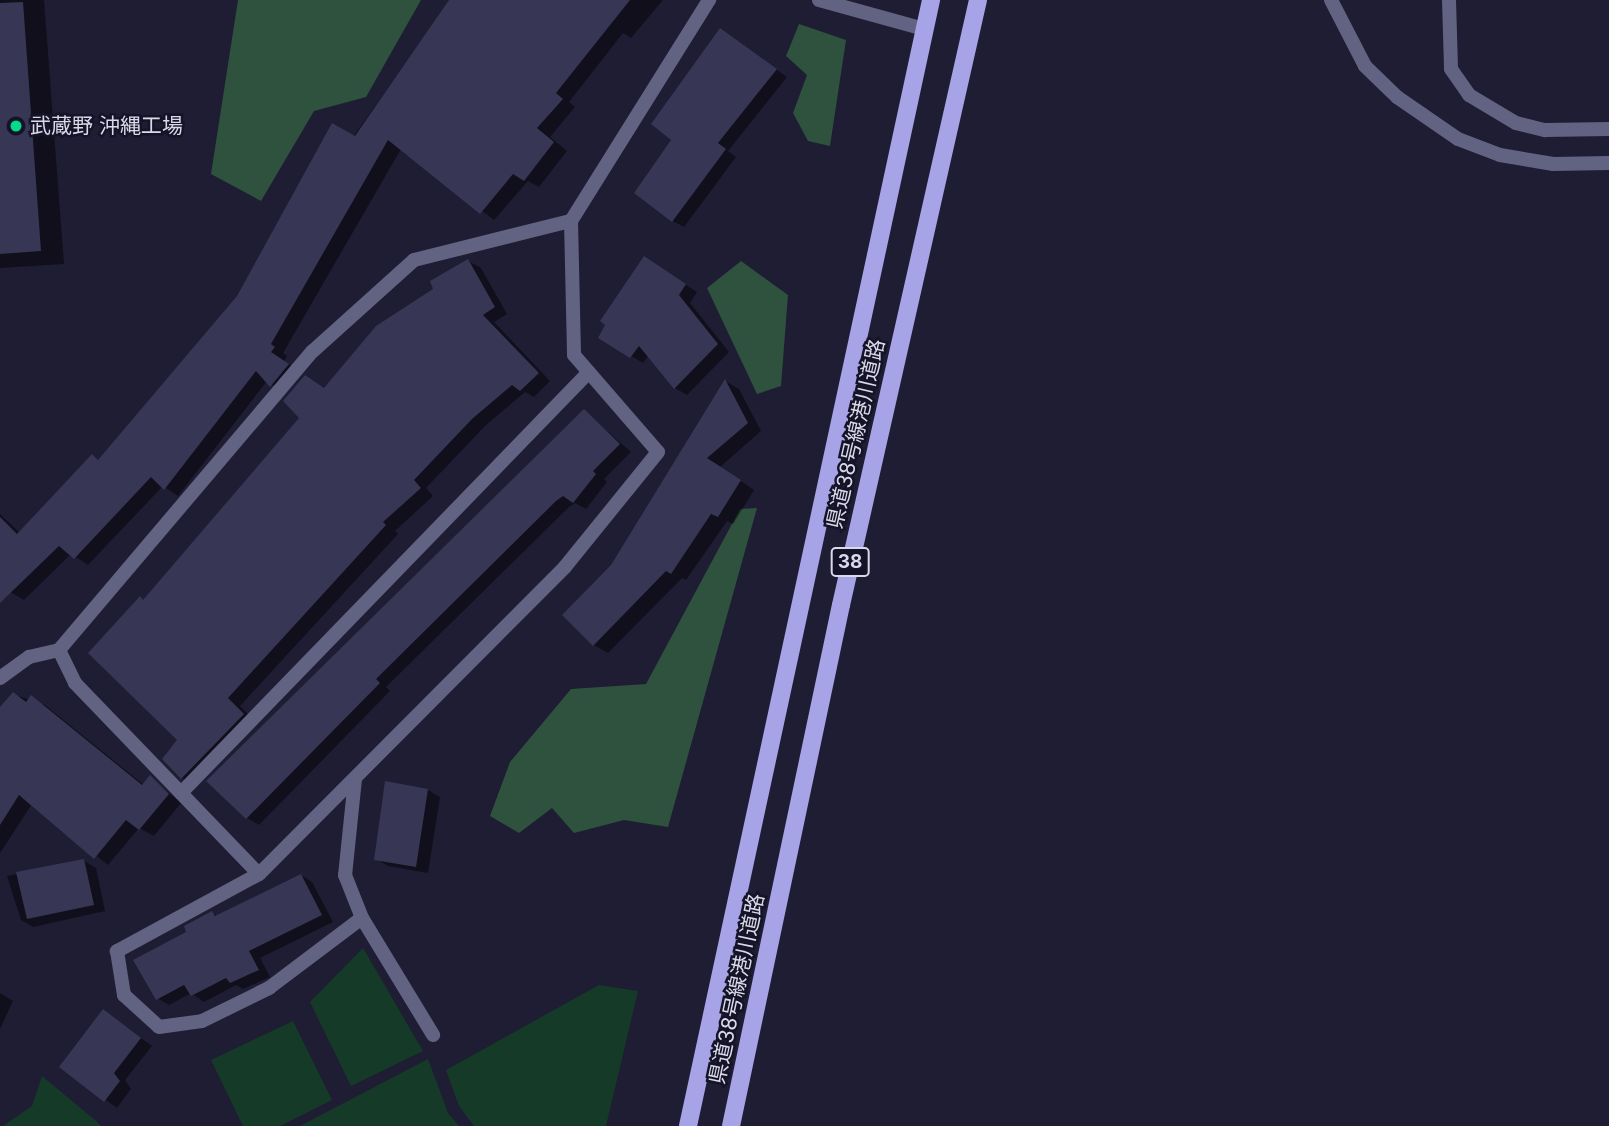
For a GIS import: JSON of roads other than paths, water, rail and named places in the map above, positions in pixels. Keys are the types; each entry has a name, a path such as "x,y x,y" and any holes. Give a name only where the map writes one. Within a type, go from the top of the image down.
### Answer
{"main road":[{"name":"県道38号線港川道路","path":"688,1126 931,0"},
{"name":"県道38号線港川道路","path":"731,1126 841,605 978,0"}],"street":[{"path":"362,918 269,988 202,1021 159,1027 124,995 117,951 259,874 565,568 658,452 574,355 571,221 709,0"},
{"path":"819,0 925,29"},
{"path":"1331,0 1365,66 1397,97 1458,139 1500,155 1553,164 1609,163"},
{"path":"1449,0 1451,69 1469,95 1516,123 1545,130 1609,129"},
{"path":"0,678 29,657 59,650 313,351 414,260 571,221"},
{"path":"180,793 589,372"},
{"path":"59,650 75,683 259,874"},
{"path":"355,779 345,875 362,918 433,1035"}],"place":[{"name":"武蔵野 沖縄工場","path":"16,126"}]}
